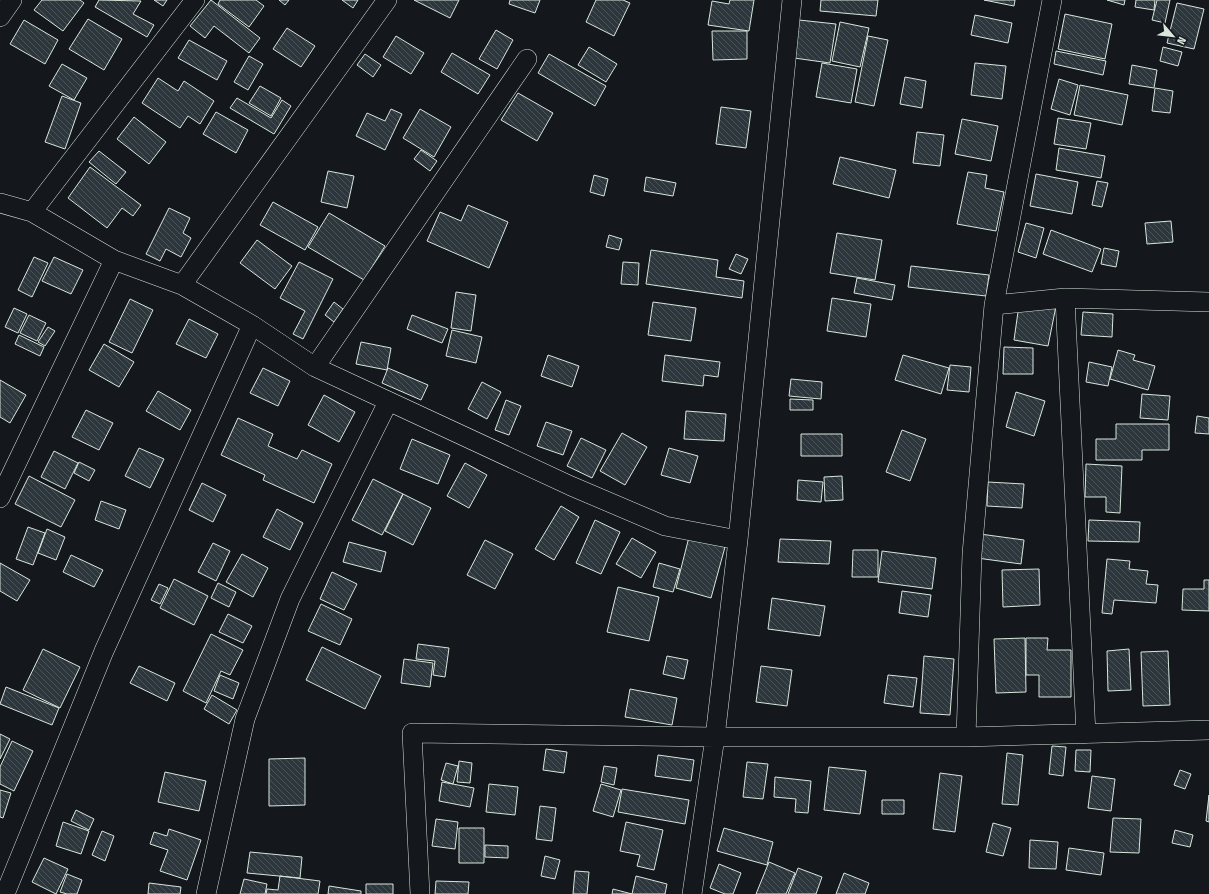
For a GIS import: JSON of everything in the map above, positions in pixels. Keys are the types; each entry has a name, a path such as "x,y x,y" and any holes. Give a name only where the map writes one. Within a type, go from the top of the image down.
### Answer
{"street":[{"path":"0,17 12,0"},
{"path":"32,212 195,0"},
{"path":"182,285 387,0"},
{"path":"692,894 715,737 738,540 792,0"},
{"path":"966,737 972,554 994,305 1052,0"},
{"path":"315,367 527,59"},
{"path":"0,204 32,212 114,260 182,285 252,325 315,367 571,486 665,526 738,540"},
{"path":"0,498 114,260"},
{"path":"994,305 1065,298 1209,302"},
{"path":"1065,298 1086,734"},
{"path":"5,894 104,651 252,325"},
{"path":"206,894 244,719 290,599 388,402"},
{"path":"420,894 412,733 715,737 966,737 1209,730"}],"building":[{"path":"42,0 80,0 84,3 63,31 34,10"},
{"path":"99,0 141,1 133,14 154,25 147,37 95,7"},
{"path":"154,0 167,0 163,6"},
{"path":"211,0 260,38 249,53 214,26 205,38 190,26"},
{"path":"220,0 256,0 264,6 249,27 218,4"},
{"path":"279,0 289,0 285,5"},
{"path":"342,0 358,0 353,8"},
{"path":"414,0 459,0 450,18"},
{"path":"510,0 540,0 535,13 509,4"},
{"path":"596,0 623,0 630,3 614,36 586,22"},
{"path":"730,0 754,0 749,31 708,25 712,1 729,4"},
{"path":"821,0 878,0 876,16 820,11"},
{"path":"984,0 1015,0 1014,6"},
{"path":"1107,0 1125,0 1124,5"},
{"path":"1136,0 1155,0 1154,10 1135,7"},
{"path":"1157,0 1170,0 1165,23 1152,20"},
{"path":"1177,3 1204,9 1194,49 1167,43"},
{"path":"1065,14 1112,24 1105,59 1058,49"},
{"path":"975,15 1012,23 1008,43 971,35"},
{"path":"88,19 122,39 104,70 69,49"},
{"path":"24,20 58,40 45,64 10,44"},
{"path":"799,20 836,24 830,63 794,58"},
{"path":"840,22 869,28 860,67 832,61"},
{"path":"287,28 315,46 301,67 273,49"},
{"path":"496,30 513,40 497,69 479,59"},
{"path":"712,31 747,31 747,59 713,60"},
{"path":"396,36 424,53 411,74 383,57"},
{"path":"868,36 888,40 874,106 855,102"},
{"path":"189,40 227,61 217,80 178,58"},
{"path":"589,47 617,64 606,82 578,65"},
{"path":"1163,47 1182,52 1178,66 1160,61"},
{"path":"1056,51 1106,61 1103,75 1054,64"},
{"path":"452,53 490,75 478,94 441,72"},
{"path":"365,54 381,65 373,77 357,65"},
{"path":"549,54 606,86 595,106 538,73"},
{"path":"249,56 263,64 248,90 234,82"},
{"path":"822,63 857,69 851,103 816,97"},
{"path":"975,63 1006,66 1002,99 971,95"},
{"path":"62,64 87,78 74,100 49,86"},
{"path":"1132,65 1157,70 1154,88 1129,84"},
{"path":"905,77 926,81 922,108 900,104"},
{"path":"158,78 178,91 184,81 214,101 200,124 188,116 180,128 142,103"},
{"path":"1059,79 1078,85 1070,115 1051,109"},
{"path":"1080,85 1128,95 1122,125 1074,115"},
{"path":"260,86 281,98 271,116 249,103"},
{"path":"1155,88 1173,91 1170,113 1152,111"},
{"path":"518,93 553,113 537,141 501,120"},
{"path":"62,96 81,103 65,149 45,142"},
{"path":"237,98 271,118 282,100 291,106 274,134 230,108"},
{"path":"721,107 751,111 746,148 716,144"},
{"path":"391,109 402,114 385,150 356,136 367,113 385,121"},
{"path":"420,109 451,127 434,157 403,138"},
{"path":"216,112 248,130 236,153 203,134"},
{"path":"134,117 166,142 149,164 117,139"},
{"path":"1058,118 1091,123 1086,149 1054,144"},
{"path":"962,119 998,126 991,161 955,154"},
{"path":"917,132 944,135 940,166 913,163"},
{"path":"1059,148 1105,156 1101,178 1056,170"},
{"path":"421,150 437,161 430,171 414,159"},
{"path":"99,151 126,172 116,184 89,162"},
{"path":"840,157 896,170 889,198 833,184"},
{"path":"90,167 141,205 133,216 122,208 107,228 68,198"},
{"path":"328,171 354,176 347,208 321,202"},
{"path":"968,172 987,175 985,188 1004,192 996,231 957,224"},
{"path":"1036,174 1078,182 1072,214 1030,206"},
{"path":"594,175 608,179 604,196 590,192"},
{"path":"646,177 676,183 673,196 644,191"},
{"path":"1097,181 1108,183 1102,207 1092,205"},
{"path":"273,202 318,227 305,250 260,225"},
{"path":"468,205 508,222 489,268 427,241 440,212 461,221"},
{"path":"169,208 190,218 183,233 191,238 181,257 166,249 160,261 146,254"},
{"path":"329,213 385,246 364,280 308,247"},
{"path":"1171,221 1173,242 1147,244 1145,223"},
{"path":"1026,223 1044,228 1036,258 1018,252"},
{"path":"1051,230 1101,249 1092,272 1043,254"},
{"path":"837,233 882,240 875,280 830,273"},
{"path":"609,235 622,239 619,250 606,247"},
{"path":"257,240 292,266 275,289 240,263"},
{"path":"1104,248 1119,251 1116,267 1101,264"},
{"path":"651,250 718,260 716,277 744,281 742,298 646,284"},
{"path":"736,254 748,259 741,274 729,269"},
{"path":"34,257 48,263 32,297 18,290"},
{"path":"54,257 83,270 71,294 42,281"},
{"path":"299,262 333,279 303,339 293,334 305,311 280,298"},
{"path":"623,262 639,263 638,285 621,284"},
{"path":"911,266 989,275 986,296 908,287"},
{"path":"857,278 895,285 892,300 854,293"},
{"path":"456,292 476,295 471,331 451,328"},
{"path":"832,298 871,304 866,337 827,331"},
{"path":"130,299 153,310 132,353 109,342"},
{"path":"334,302 343,309 334,322 325,315"},
{"path":"653,302 696,308 691,341 648,335"},
{"path":"1019,305 1056,306 1048,346 1014,340"},
{"path":"14,308 27,314 18,333 5,327"},
{"path":"1083,312 1113,314 1112,337 1081,335"},
{"path":"29,315 46,323 37,341 20,333"},
{"path":"412,315 448,329 442,343 407,329"},
{"path":"189,319 218,334 206,358 176,344"},
{"path":"48,327 55,331 45,346 38,342"},
{"path":"452,330 482,337 476,363 446,356"},
{"path":"19,335 44,347 40,356 15,344"},
{"path":"361,342 391,348 387,370 356,364"},
{"path":"104,344 134,362 119,387 89,370"},
{"path":"1004,347 1033,348 1033,374 1003,374"},
{"path":"1118,350 1135,355 1133,360 1155,366 1148,390 1110,379"},
{"path":"548,355 579,366 572,387 541,376"},
{"path":"665,355 720,362 718,377 704,375 703,386 662,381"},
{"path":"903,355 949,368 941,394 895,380"},
{"path":"1089,362 1112,367 1108,386 1086,382"},
{"path":"950,365 971,367 969,392 947,390"},
{"path":"263,368 290,381 278,406 250,393"},
{"path":"388,368 428,385 421,400 382,383"},
{"path":"791,379 822,382 821,399 789,396"},
{"path":"0,380 26,395 10,423 0,417"},
{"path":"482,382 501,392 487,419 468,409"},
{"path":"158,391 191,410 180,430 146,411"},
{"path":"1016,392 1045,401 1034,436 1006,427"},
{"path":"1142,394 1170,396 1168,420 1140,418"},
{"path":"324,395 355,412 339,442 308,425"},
{"path":"790,399 813,400 813,410 790,410"},
{"path":"506,400 521,406 509,435 495,430"},
{"path":"86,410 113,423 99,450 72,437"},
{"path":"686,411 726,414 724,441 684,439"},
{"path":"1197,416 1209,418 1209,434 1195,433"},
{"path":"238,418 273,434 268,446 297,459 302,450 332,464 314,503 263,480 265,475 221,455"},
{"path":"546,422 572,431 563,455 537,446"},
{"path":"1116,424 1169,424 1169,450 1142,450 1142,460 1096,460 1096,439 1116,439"},
{"path":"902,430 926,439 910,481 886,472"},
{"path":"622,433 647,447 625,485 600,471"},
{"path":"801,434 842,434 842,456 801,456"},
{"path":"581,438 606,450 592,478 567,466"},
{"path":"412,439 450,455 438,484 400,469"},
{"path":"139,448 164,459 150,488 125,476"},
{"path":"669,448 698,456 690,483 661,475"},
{"path":"54,451 78,463 65,489 41,477"},
{"path":"79,462 95,470 89,481 74,473"},
{"path":"465,463 487,475 469,508 447,496"},
{"path":"1086,464 1122,466 1120,513 1106,512 1106,497 1085,497"},
{"path":"29,476 75,500 61,527 15,504"},
{"path":"842,476 843,500 825,501 824,477"},
{"path":"373,479 403,494 382,535 352,520"},
{"path":"798,480 823,482 821,502 797,500"},
{"path":"988,482 1024,484 1022,508 987,506"},
{"path":"202,483 226,495 213,522 189,510"},
{"path":"403,494 431,508 413,545 385,531"},
{"path":"101,501 126,510 119,529 95,520"},
{"path":"561,506 579,517 554,560 535,549"},
{"path":"277,509 303,523 290,550 263,537"},
{"path":"595,520 620,532 601,574 576,563"},
{"path":"1089,520 1140,522 1139,542 1088,541"},
{"path":"28,527 45,533 33,565 16,559"},
{"path":"47,529 65,537 56,560 38,553"},
{"path":"980,534 1024,540 1021,564 977,558"},
{"path":"689,537 725,547 711,598 676,588"},
{"path":"632,538 656,552 641,578 616,564"},
{"path":"780,539 831,541 829,564 778,562"},
{"path":"485,540 513,554 495,589 467,575"},
{"path":"349,542 386,552 381,572 343,562"},
{"path":"213,543 230,551 216,581 198,572"},
{"path":"853,550 878,550 878,577 852,577"},
{"path":"882,551 936,558 932,589 878,582"},
{"path":"242,554 268,568 253,597 226,582"},
{"path":"71,555 103,570 94,587 63,572"},
{"path":"1107,559 1130,561 1129,569 1148,571 1146,584 1158,585 1156,603 1114,600 1112,614 1102,613"},
{"path":"0,563 30,580 17,601 0,591"},
{"path":"659,563 680,569 673,592 653,587"},
{"path":"1039,569 1040,605 1003,607 1002,570"},
{"path":"332,572 357,584 344,610 320,599"},
{"path":"174,579 208,596 194,625 160,608"},
{"path":"1204,580 1209,580 1209,611 1182,610 1183,589 1204,589"},
{"path":"218,583 236,592 229,607 211,598"},
{"path":"159,584 168,588 160,604 151,600"},
{"path":"618,587 659,597 649,641 607,632"},
{"path":"902,591 931,595 928,617 899,613"},
{"path":"772,598 825,606 820,636 768,629"},
{"path":"321,604 352,619 340,645 308,631"},
{"path":"228,614 252,626 243,643 219,632"},
{"path":"211,634 243,650 230,675 221,671 206,703 183,691"},
{"path":"1025,638 1026,692 996,693 994,639"},
{"path":"1026,638 1048,638 1047,650 1071,650 1071,697 1039,697 1039,675 1026,675"},
{"path":"418,644 449,648 445,677 433,675 435,661 416,659"},
{"path":"322,647 381,676 365,709 306,680"},
{"path":"43,649 80,667 60,708 23,690"},
{"path":"1129,649 1131,690 1108,691 1107,651"},
{"path":"1168,651 1170,705 1143,706 1141,652"},
{"path":"667,656 688,660 684,679 663,674"},
{"path":"924,656 954,659 950,715 920,713"},
{"path":"404,659 433,663 430,687 401,683"},
{"path":"139,666 175,683 167,701 130,683"},
{"path":"761,666 792,670 787,706 756,702"},
{"path":"220,675 239,683 233,699 214,691"},
{"path":"888,675 917,678 913,707 884,703"},
{"path":"6,687 59,708 52,725 0,704"},
{"path":"630,689 677,698 672,725 625,717"},
{"path":"212,695 237,710 229,724 204,709"},
{"path":"0,734 10,739 0,759"},
{"path":"12,741 33,751 14,791 0,784 0,767"},
{"path":"1052,746 1066,747 1063,776 1049,774"},
{"path":"546,749 567,752 564,773 543,770"},
{"path":"1076,750 1091,750 1090,772 1075,771"},
{"path":"1007,753 1023,755 1018,805 1002,804"},
{"path":"658,755 694,760 691,781 655,776"},
{"path":"305,758 305,805 269,806 269,759"},
{"path":"459,761 472,763 470,783 457,782"},
{"path":"747,762 768,764 763,799 743,797"},
{"path":"446,763 458,766 453,784 441,780"},
{"path":"604,766 617,768 614,785 601,782"},
{"path":"829,767 866,771 860,814 824,810"},
{"path":"1180,770 1191,774 1185,789 1174,785"},
{"path":"165,772 206,781 199,811 158,802"},
{"path":"940,773 962,776 955,832 933,829"},
{"path":"1092,776 1115,779 1111,811 1088,808"},
{"path":"775,777 811,781 808,813 795,812 796,799 774,797"},
{"path":"442,782 474,788 470,807 439,801"},
{"path":"489,784 518,787 515,815 486,812"},
{"path":"601,784 621,790 613,817 593,811"},
{"path":"622,789 689,800 685,824 618,812"},
{"path":"0,790 11,793 3,818 0,817"},
{"path":"1209,795 1209,822 1206,821"},
{"path":"882,800 904,800 904,814 882,814"},
{"path":"540,806 556,808 552,841 536,839"},
{"path":"76,810 94,819 89,830 71,821"},
{"path":"1113,818 1141,819 1139,853 1110,852"},
{"path":"436,819 458,822 455,849 432,846"},
{"path":"63,822 89,831 81,854 56,846"},
{"path":"626,822 663,830 654,870 637,866 640,855 620,851"},
{"path":"993,823 1011,828 1003,856 986,852"},
{"path":"459,828 484,828 484,863 459,863"},
{"path":"724,828 773,842 767,865 717,851"},
{"path":"169,829 201,840 187,880 160,871 168,850 150,844 154,832 167,836"},
{"path":"1175,830 1193,835 1190,847 1172,843"},
{"path":"102,831 114,836 105,861 92,855"},
{"path":"1030,840 1058,842 1056,869 1029,868"},
{"path":"485,845 508,846 508,858 485,857"},
{"path":"1069,848 1104,853 1101,875 1066,870"},
{"path":"250,852 302,857 300,878 247,873"},
{"path":"545,856 560,860 555,879 541,876"},
{"path":"44,858 68,869 56,894 32,882"},
{"path":"769,862 795,873 786,894 756,894"},
{"path":"719,864 741,873 733,894 725,894 710,888"},
{"path":"798,868 822,877 816,894 788,894"},
{"path":"575,871 589,872 587,894 573,894"},
{"path":"844,873 869,883 865,894 836,894"},
{"path":"67,874 82,880 77,894 60,892"},
{"path":"280,876 320,881 318,894 266,894 267,889 278,890"},
{"path":"636,876 667,884 665,894 632,894"},
{"path":"244,879 267,884 265,894 240,894"},
{"path":"436,881 469,882 468,894 435,894"},
{"path":"149,883 181,887 180,894 148,894"},
{"path":"366,884 393,884 393,894 366,894"},
{"path":"329,886 361,891 361,894 328,894"},
{"path":"613,889 632,894 612,894"}]}
